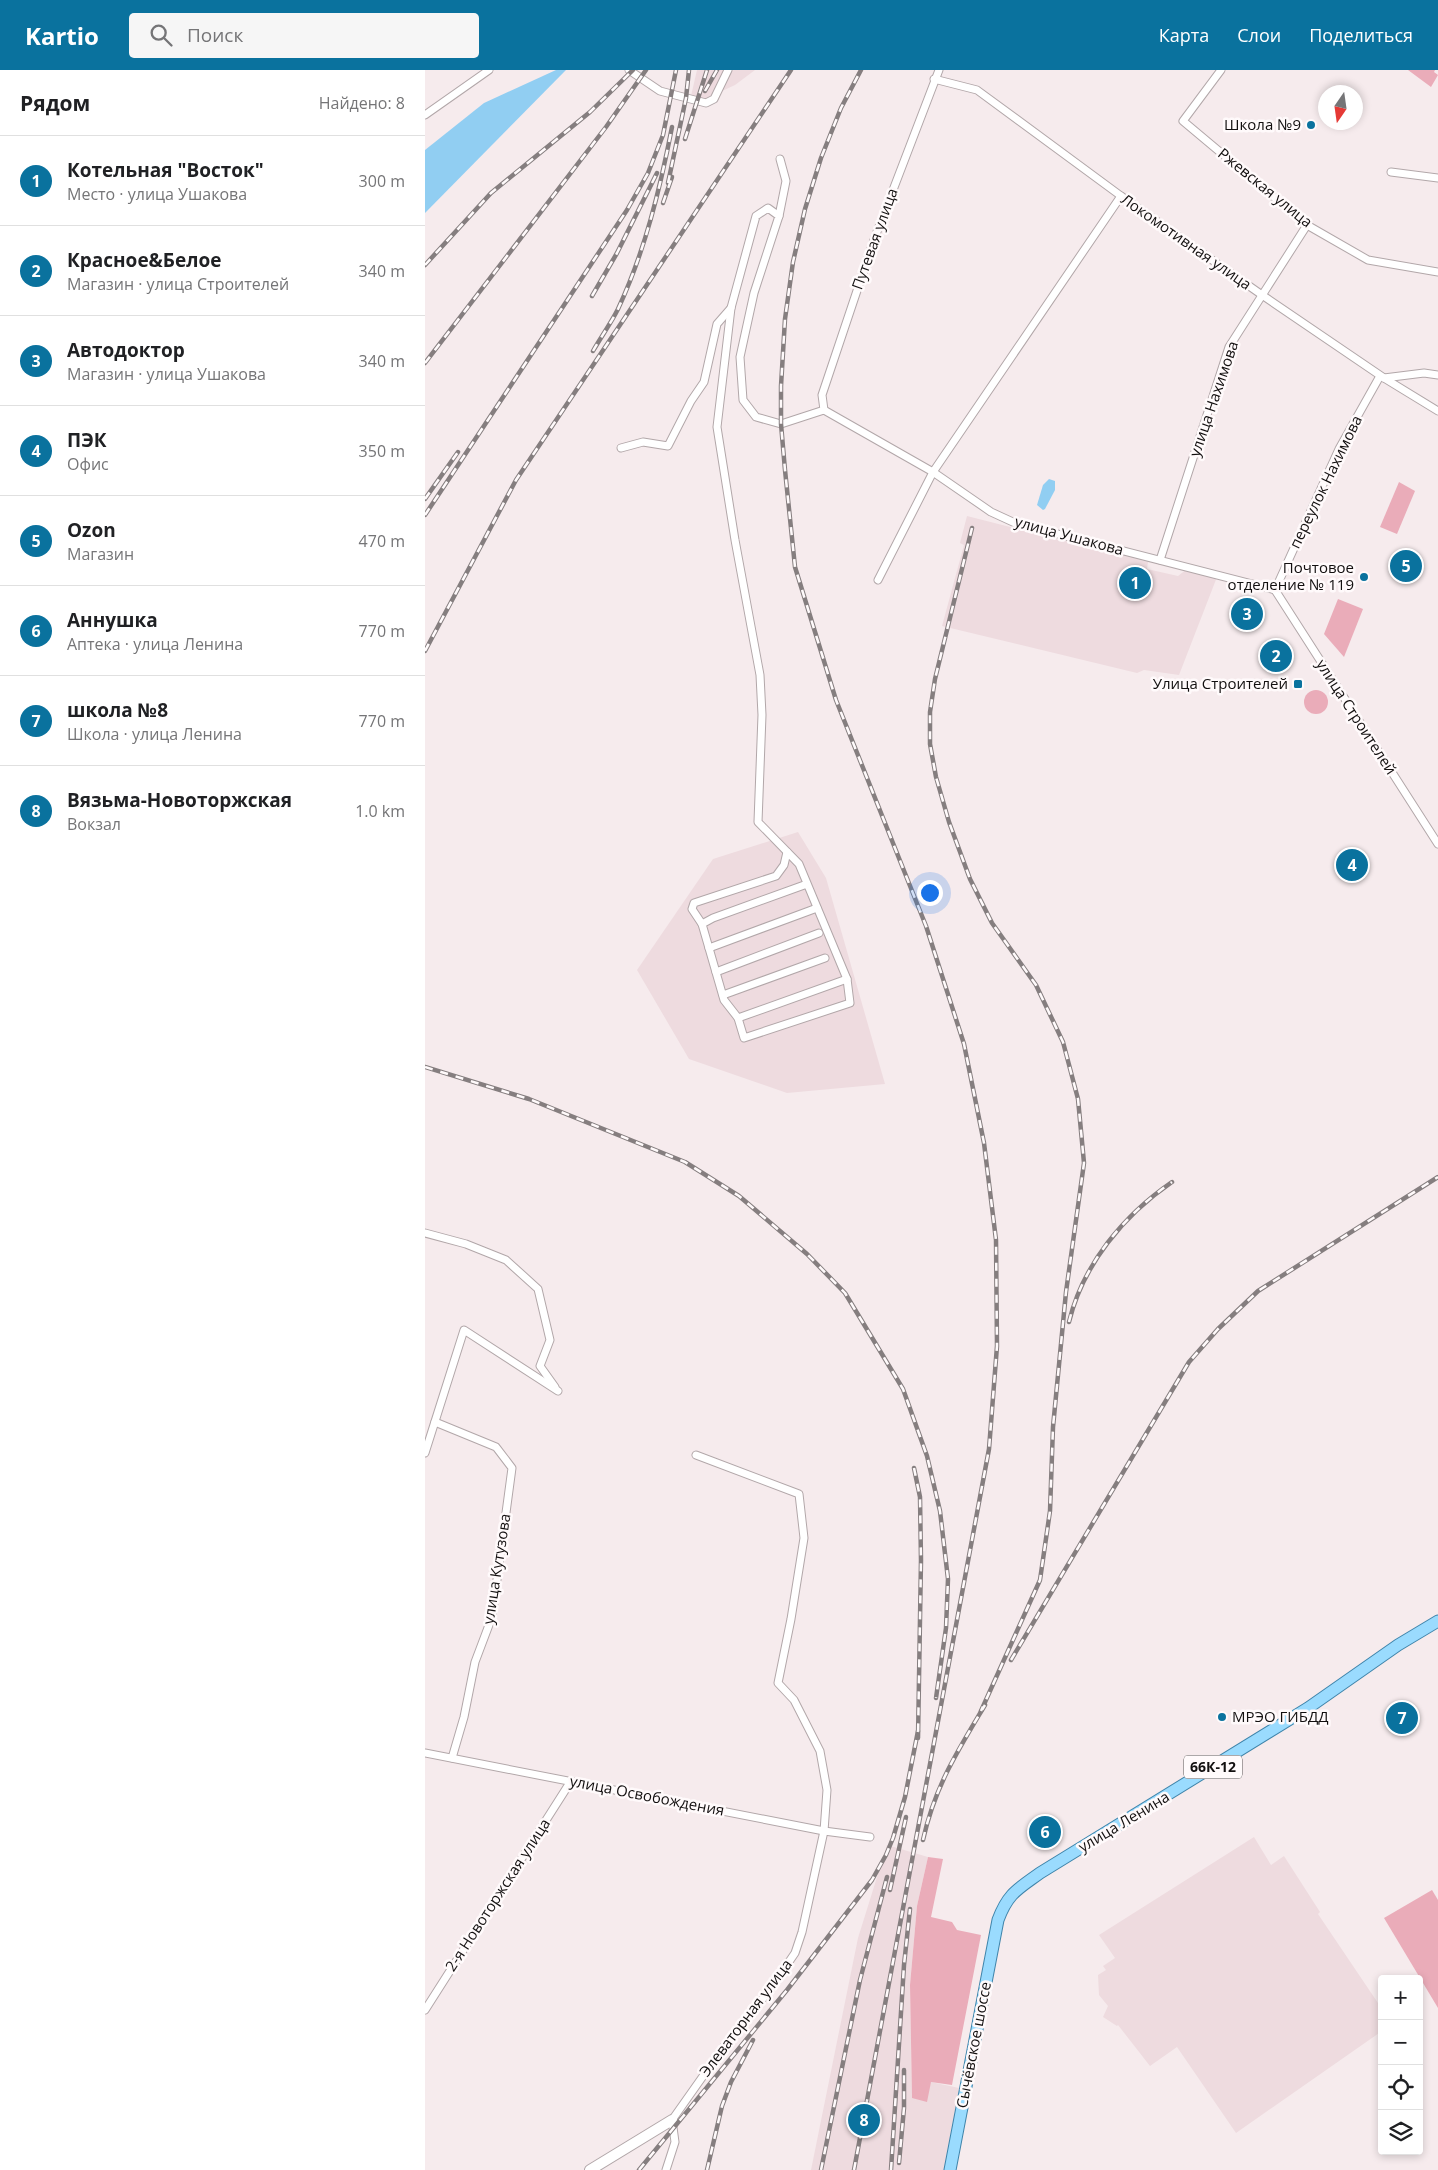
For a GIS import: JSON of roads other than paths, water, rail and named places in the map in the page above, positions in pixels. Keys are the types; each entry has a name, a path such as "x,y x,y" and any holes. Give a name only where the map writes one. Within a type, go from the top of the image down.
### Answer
{"main road":[{"name":"улица Ленина","path":"998,1920 1005,1902 1040,1873 1308,1708 1438,1621"},
{"name":"Сычёвское шоссе","path":"950,2170 998,1920"}],"street":[{"path":"425,116 489,70"},
{"path":"629,70 660,91 706,102 714,99 728,70"},
{"name":"Путевая улица","path":"824,410 821,395 875,237 939,70"},
{"name":"Ржевская улица","path":"1221,70 1183,121 1307,225 1369,260 1438,272"},
{"name":"Локомотивная улица","path":"934,79 977,90 1121,196 1262,295 1382,377 1438,411"},
{"path":"780,160 785,181 779,216 754,293 741,357 743,400 756,417 781,424 824,410"},
{"path":"1391,172 1438,178"},
{"path":"878,580 933,472 1121,196"},
{"path":"779,216 768,208 756,216 731,308 717,427 735,540 760,675 762,714 758,822 799,864 847,979 850,1003 744,1038 738,1018 724,1000 702,924 693,908 694,903 776,876 784,865 787,852"},
{"name":"улица Нахимова","path":"1160,560 1229,347 1307,225"},
{"path":"621,448 643,442 668,446 691,402 704,382 717,324 731,308"},
{"path":"1382,377 1424,373 1438,375"},
{"name":"переулок Нахимова","path":"1275,590 1339,449 1382,377"},
{"name":"улица Ушакова","path":"824,410 933,472 1001,518 1275,590"},
{"name":"улица Строителей","path":"1275,590 1438,844"},
{"path":"702,924 713,918 807,884"},
{"path":"709,948 817,908"},
{"path":"716,972 819,933"},
{"path":"723,995 825,958"},
{"path":"738,1018 847,979"},
{"path":"425,1234 466,1244 506,1260 538,1289 550,1340 540,1366 558,1391 464,1330 425,1453"},
{"name":"улица Кутузова","path":"435,1422 496,1447 513,1468 492,1617 475,1662 464,1718 452,1758"},
{"name":"Элеваторная улица","path":"672,2120 725,2044 769,1992 795,1953 802,1932 824,1831 827,1790 820,1751 794,1700 778,1683 791,1619 804,1538 799,1494 744,1475 696,1455"},
{"name":"улица Освобождения","path":"425,1753 824,1831 870,1836"},
{"name":"2-я Новоторжская улица","path":"425,2010 571,1781"},
{"path":"590,2170 672,2120 675,2142 667,2170"}],"water":[{"path":"556,70 566,70 425,213 425,150 484,103"},
{"path":"1049,479 1055,481 1055,490 1043,510 1037,505 1043,485"}],"railway":[{"path":"425,265 491,193 590,112 633,70"},
{"path":"425,363 606,127 646,70"},
{"path":"425,515 627,210 648,173 663,135 676,70"},
{"path":"668,183 686,98 689,70"},
{"path":"685,139 707,70"},
{"path":"705,91 717,70"},
{"path":"425,651 516,480 791,70"},
{"path":"854,2170 989,1449 997,1346 996,1240 984,1143 964,1044 926,926 836,700 795,567 781,424 785,319 793,262 805,209 821,158 841,108 861,70"},
{"path":"593,351 618,309 636,265 657,197 672,127"},
{"path":"592,296 617,253 657,173"},
{"path":"663,203 672,177"},
{"path":"425,499 458,452"},
{"path":"972,528 935,679 930,712 930,744 936,777 949,822 970,879 992,923 1036,985 1063,1042 1078,1099 1084,1163 1066,1292 1053,1427 1050,1511 1040,1580 981,1711"},
{"path":"425,1067 529,1099 685,1162 739,1196 807,1254 845,1293 903,1389 927,1456 940,1511 948,1579 946,1628 936,1698"},
{"path":"1011,1660 1189,1362 1218,1329 1258,1291 1438,1177"},
{"path":"1069,1322 1084,1280 1108,1243 1138,1210 1172,1182"},
{"path":"914,1468 920,1497 921,1560 918,1738"},
{"path":"923,1840 934,1803 948,1770 985,1705"},
{"path":"639,2170 787,1990 872,1880 893,1838 905,1797 918,1731"},
{"path":"890,1890 906,1817"},
{"path":"821,2170 860,1980 887,1877"},
{"path":"891,2170 904,1965 910,1909"},
{"path":"707,2170 722,2106 731,2082 753,2040"},
{"path":"899,2163 904,2108 904,2070"}],"place":[{"name":"Школа №9","path":"1311,125"},
{"name":"Ozon","path":"1406,566"},
{"name":"Почтовое отделение № 119","path":"1364,577"},
{"name":"Котельная \"Восток\"","path":"1135,583"},
{"name":"Автодоктор","path":"1247,614"},
{"name":"Красное&Белое","path":"1276,656"},
{"name":"Улица Строителей","path":"1298,684"},
{"name":"ПЭК","path":"1352,865"},
{"name":"МРЭО ГИБДД","path":"1222,1717"},
{"name":"школа №8","path":"1402,1718"},
{"name":"Аннушка","path":"1045,1832"},
{"name":"Вязьма-Новоторжская","path":"864,2120"}]}
